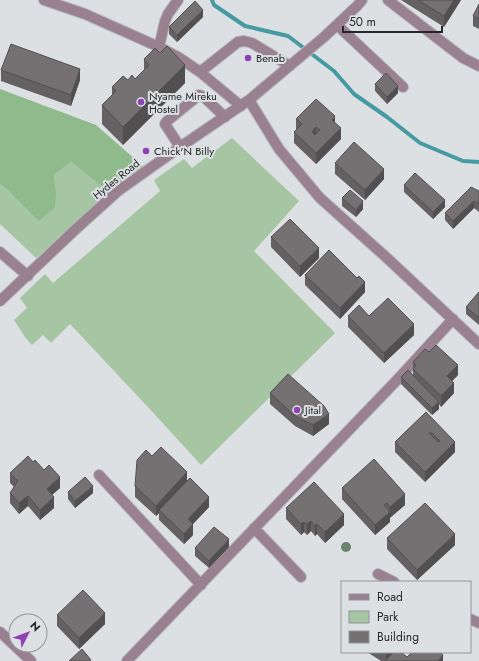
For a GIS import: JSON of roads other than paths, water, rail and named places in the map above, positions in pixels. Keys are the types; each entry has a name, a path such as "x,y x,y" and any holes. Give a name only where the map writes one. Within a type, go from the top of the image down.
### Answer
{"street":[{"path":"44,0 85,14 159,47 178,57 245,103 279,149 320,198 479,344"},
{"path":"159,47 165,21 178,0"},
{"name":"Hydes Road","path":"1,297 28,276 77,228 118,191 245,103 324,37 362,0"},
{"path":"388,0 463,58 479,66"},
{"path":"337,25 403,87"},
{"path":"200,72 238,42 244,41 252,42 294,63"},
{"path":"180,147 165,124 199,95 205,98 225,117"},
{"path":"0,252 28,276"},
{"path":"127,661 398,379 453,319"},
{"path":"99,475 200,585"},
{"path":"254,528 301,577"},
{"path":"378,574 392,581"},
{"path":"0,632 31,661"}],"waterway":[{"path":"212,0 214,5 245,26 288,36 334,71 354,94 387,117 420,143 463,161 479,162"}],"place":[{"name":"Benab","path":"248,58"},
{"name":"Nyame Mireku Hostel","path":"141,102"},
{"name":"Chick'N Billy","path":"146,151"},
{"name":"Jital","path":"297,410"}]}
